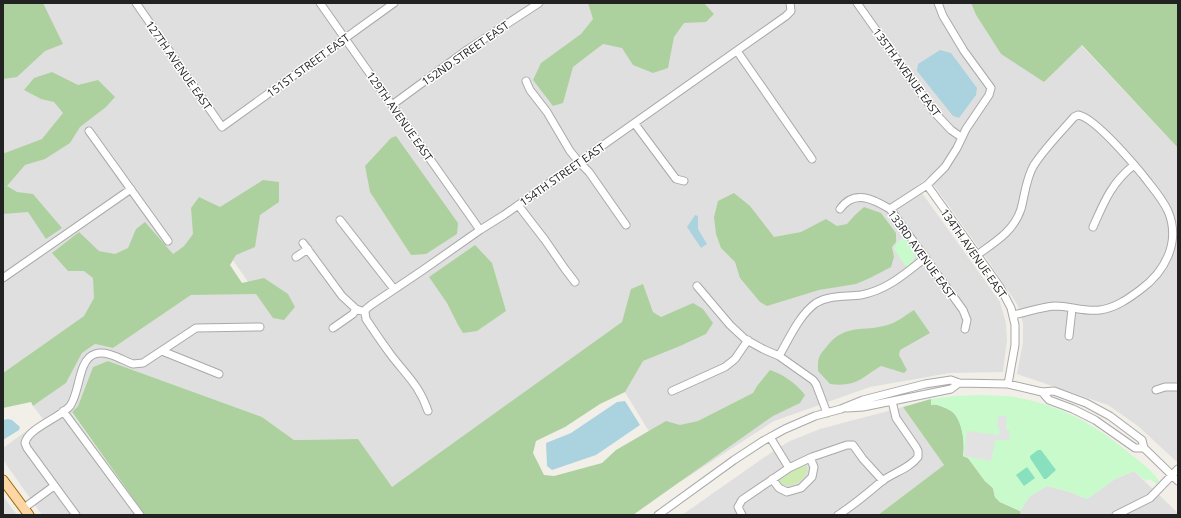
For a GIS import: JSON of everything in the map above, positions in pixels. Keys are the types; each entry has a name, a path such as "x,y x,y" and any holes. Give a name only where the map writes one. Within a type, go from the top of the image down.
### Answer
{"main road":[{"path":"3,480 26,512"}],"street":[{"name":"127TH AVENUE EAST","path":"136,3 222,127"},
{"name":"129TH AVENUE EAST","path":"320,3 480,230"},
{"name":"151ST STREET EAST","path":"222,127 394,3"},
{"name":"152ND STREET EAST","path":"392,105 467,50 539,3"},
{"name":"154TH STREET EAST","path":"365,312 371,305 635,124 786,16 791,11 790,3"},
{"name":"135TH AVENUE EAST","path":"857,3 935,113 951,130 961,137"},
{"path":"890,209 926,185 939,174 949,161 957,148 961,137 989,95 992,88 964,51 943,16 938,3"},
{"path":"737,51 812,159"},
{"path":"526,81 530,90 547,112 579,162 589,172 626,225"},
{"path":"977,255 1001,238 1011,228 1021,208 1028,180 1035,164 1074,117 1078,115 1084,117 1104,132 1134,165 1160,198 1168,212 1175,246 1158,275 1146,286 1118,305 1100,310 1072,309 1055,306 1013,315"},
{"path":"635,124 676,179 684,181"},
{"path":"89,131 168,241"},
{"path":"1093,227 1111,189 1123,174 1134,165"},
{"name":"134TH AVENUE EAST","path":"926,185 1006,296 1015,325 1015,345 1008,384"},
{"path":"3,278 131,188"},
{"name":"133RD AVENUE EAST","path":"840,209 844,203 860,197 866,197 890,209 963,310 967,320 965,329"},
{"path":"518,205 575,282"},
{"path":"340,220 394,290"},
{"path":"303,243 342,296 356,309 365,312 366,319 392,356 419,390 428,411"},
{"path":"296,257 308,249"},
{"path":"779,356 800,320 816,303 827,298 862,294 885,288 925,258"},
{"path":"697,286 730,325 748,340 779,356 812,380 816,384 827,412"},
{"path":"332,328 354,314 356,309"},
{"path":"1069,336 1072,309"},
{"path":"76,515 25,445 30,434 71,404 84,365 88,358 95,353 106,354 137,365 143,363 196,328 260,327"},
{"path":"672,391 725,367 735,359 748,340"},
{"path":"162,351 219,374"},
{"path":"658,515 734,460 770,437 800,422 863,400 925,384 951,380 959,382 1008,384 1042,392 1054,391 1086,403 1110,416 1142,440 1144,448 1178,481"},
{"path":"841,408 863,407 951,389 959,382"},
{"path":"1156,390 1166,387 1178,387"},
{"path":"1042,392 1049,400 1073,409 1101,423 1135,448 1144,448"},
{"path":"838,515 862,499 883,480 913,462 919,455 916,447 896,418 892,401"},
{"path":"63,411 140,515"},
{"path":"770,437 789,468"},
{"path":"742,515 738,506 742,500 789,468 832,449 853,444 863,459 883,480"},
{"path":"772,479 779,488 787,492 801,488 812,477 814,467 810,458"},
{"path":"1116,515 1150,498 1178,469"},
{"path":"26,512 54,486"}],"shaded area":[{"path":"3,3 971,3 976,15 1001,54 1081,45 1178,148 1178,463 1138,426 1108,405 1017,374 1023,342 1023,323 1017,304 928,177 917,186 1000,302 1006,323 1007,340 1003,372 950,373 870,387 774,421 680,482 596,345 392,488 358,439 294,440 262,417 108,361 93,367 78,406 72,413 145,515 42,515 3,460 3,448 43,419 33,406 66,383 82,353 95,344 113,348 191,295 256,293 210,228 3,373"},
{"path":"903,407 944,465 878,515 682,515 790,441 820,429"},
{"path":"999,415 1007,417 1006,429 1010,431 1009,440 995,440 991,461 964,456 967,431 999,434 1000,430 997,426"},
{"path":"1134,471 1178,513 1178,515 1021,515 1020,511 1030,496 1047,486 1070,492 1087,499 1115,479"},
{"path":"3,496 17,515 3,515"}],"green space":[{"path":"3,3 43,3 63,44 45,51 17,77 3,79"},
{"path":"588,3 704,3 714,14 706,22 684,23 674,37 668,68 653,73 633,65 622,48 603,44 573,67 563,103 553,106 533,80 541,63 581,34 593,19"},
{"path":"971,3 1178,3 1178,148 1082,45 1044,82 1001,54 976,15"},
{"path":"52,72 78,85 98,80 115,97 106,107 80,127 70,143 45,159 25,165 7,186 17,192 33,194 62,228 46,239 28,212 3,214 3,152 5,153 42,139 63,113 54,102 41,99 24,90 34,78"},
{"path":"396,136 458,223 457,234 426,254 411,255 370,192 365,166 391,138"},
{"path":"263,180 279,182 279,202 260,215 255,247 236,255 230,265 242,283 264,278 288,294 295,307 284,320 273,318 256,294 191,295 113,348 95,344 82,353 66,383 33,406 31,402 3,408 3,373 84,316 94,298 93,278 84,271 68,271 52,253 79,232 99,251 115,254 128,248 136,229 145,222 173,254 184,246 193,234 191,208 199,197 220,207"},
{"path":"734,193 750,206 774,237 801,232 826,219 837,226 847,224 864,207 881,213 896,233 896,242 892,247 894,257 891,267 856,284 819,290 767,306 760,302 740,278 735,262 721,248 716,234 714,217 718,201"},
{"path":"904,237 913,249 915,256 914,260 906,267 894,249 897,242"},
{"path":"475,245 492,263 506,311 477,331 463,333 447,303 429,277"},
{"path":"643,284 653,312 661,317 693,303 703,309 713,323 706,334 643,361 625,392 600,404 565,427 536,441 533,453 544,475 554,476 602,463 616,450 666,421 680,425 698,421 753,393 770,370 789,380 805,395 800,403 773,416 633,515 145,515 72,412 78,406 93,367 108,361 262,417 294,440 358,439 392,487 622,322 631,289"},
{"path":"914,310 930,333 900,350 899,355 907,370 904,373 881,366 857,381 839,385 830,384 818,371 818,360 820,355 835,338 842,333 858,329 884,326 896,322"},
{"path":"981,395 1011,396 1020,398 1051,406 1078,418 1116,442 1153,473 1159,481 1157,484 1150,479 1146,481 1134,471 1115,479 1087,499 1070,492 1047,486 1030,496 1020,511 1000,502 995,497 993,488 985,481 968,458 963,456 964,441 962,430 955,414 941,406 931,405 931,399"},
{"path":"931,399 931,405 937,405 949,409 955,414 963,436 963,456 968,458 985,481 993,488 995,497 1000,502 1020,511 1021,515 878,515 944,465 903,407"},
{"path":"1038,450 1041,450 1056,470 1046,479 1044,479 1030,458 1030,456"},
{"path":"801,466 805,466 808,471 801,481 789,486 780,483 780,479"},
{"path":"1027,467 1035,478 1024,486 1016,475"}],"water":[{"path":"940,50 951,53 977,88 976,95 959,118 953,116 917,71 918,64"},
{"path":"695,215 698,216 698,229 707,244 701,248 687,227"},
{"path":"625,401 640,425 596,455 552,470 547,466 546,443 571,433 617,402"},
{"path":"3,420 12,420 20,427 19,430 3,440"}]}
